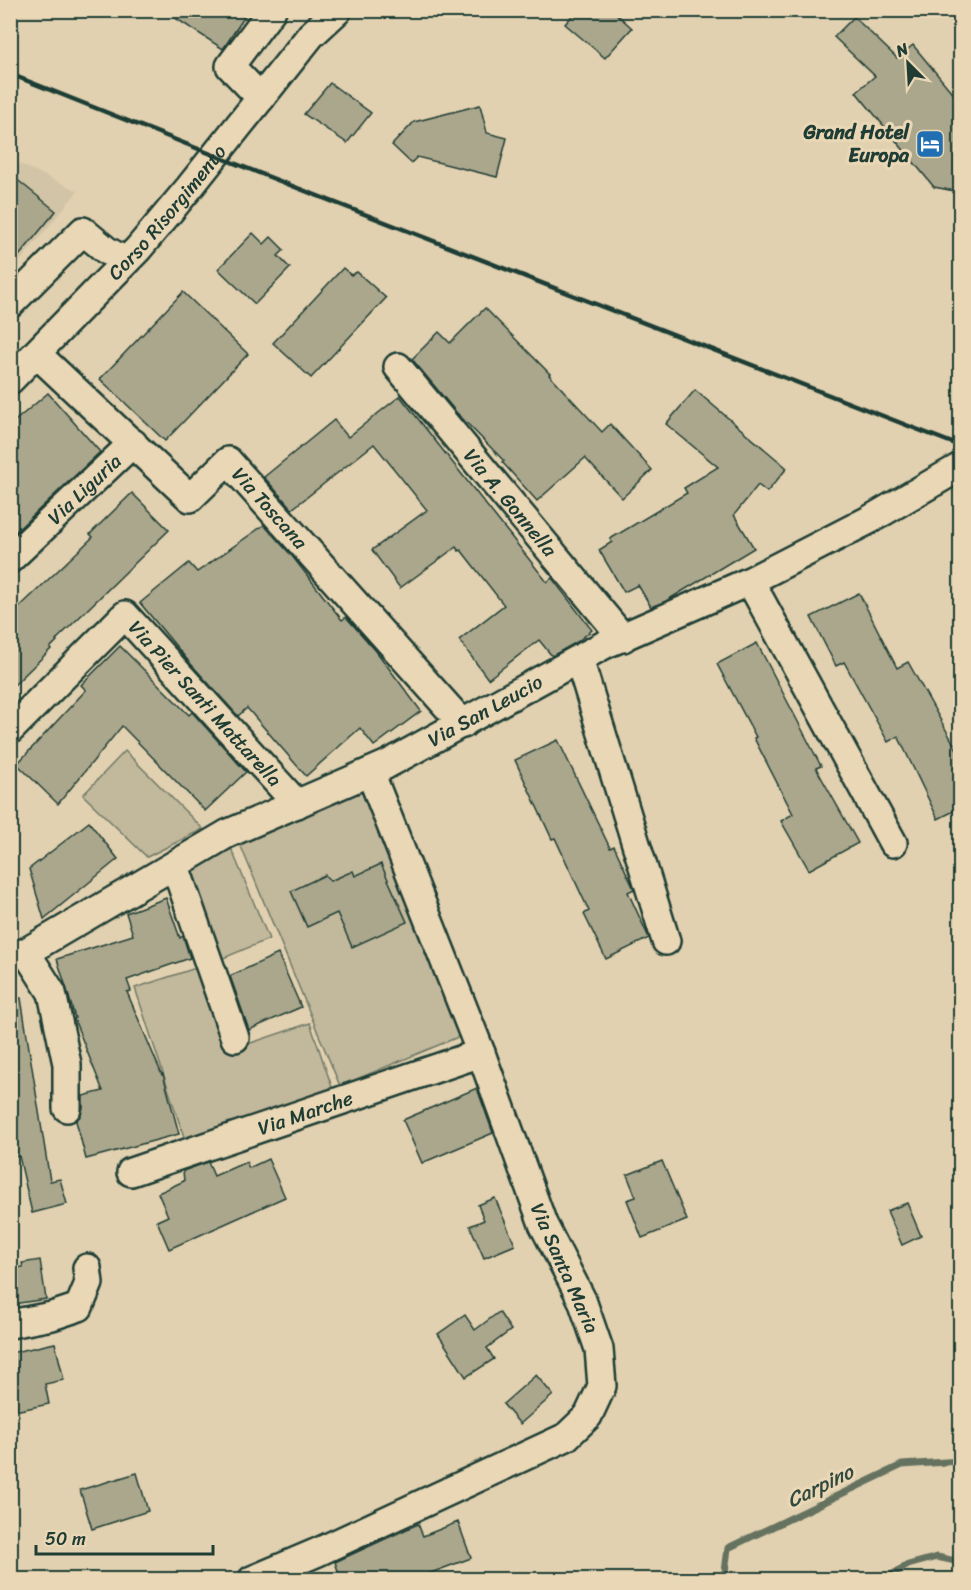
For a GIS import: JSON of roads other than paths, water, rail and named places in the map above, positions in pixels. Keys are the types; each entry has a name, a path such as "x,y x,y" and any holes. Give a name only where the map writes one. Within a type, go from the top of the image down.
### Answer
{"street":[{"path":"261,98 230,66 272,10"},
{"name":"Corso Risorgimento","path":"10,380 125,261 189,188 261,98 315,23 338,10"},
{"path":"10,303 83,231 106,250 125,261"},
{"name":"Via Toscana","path":"37,354 190,498 228,461 462,724"},
{"name":"Via A. Gonnella","path":"398,367 623,638"},
{"name":"Via Liguria","path":"10,559 133,443"},
{"name":"Via San Leucio","path":"18,954 175,866 227,834 386,765 604,645 750,581 869,520 960,467"},
{"path":"750,581 893,843"},
{"name":"Via Pier Santi Mattarella","path":"10,730 125,615 297,804"},
{"path":"579,659 666,941"},
{"name":"Via Santa Maria","path":"252,1580 318,1552 566,1437 588,1416 602,1386 599,1349 582,1300 543,1224 481,1053 370,772"},
{"path":"175,866 235,1038"},
{"path":"18,954 52,993 67,1064 67,1108"},
{"name":"Via Marche","path":"131,1172 481,1053"},
{"path":"10,1324 52,1316 80,1307 89,1283 87,1268"}],"waterway":[{"name":"Carpino","path":"724,1580 728,1548 902,1465 960,1461"},
{"path":"883,1580 908,1565 937,1557 960,1562"}],"railway":[{"path":"10,74 960,446"}],"place":[{"name":"Grand Hotel Europa","path":"930,144"}]}
